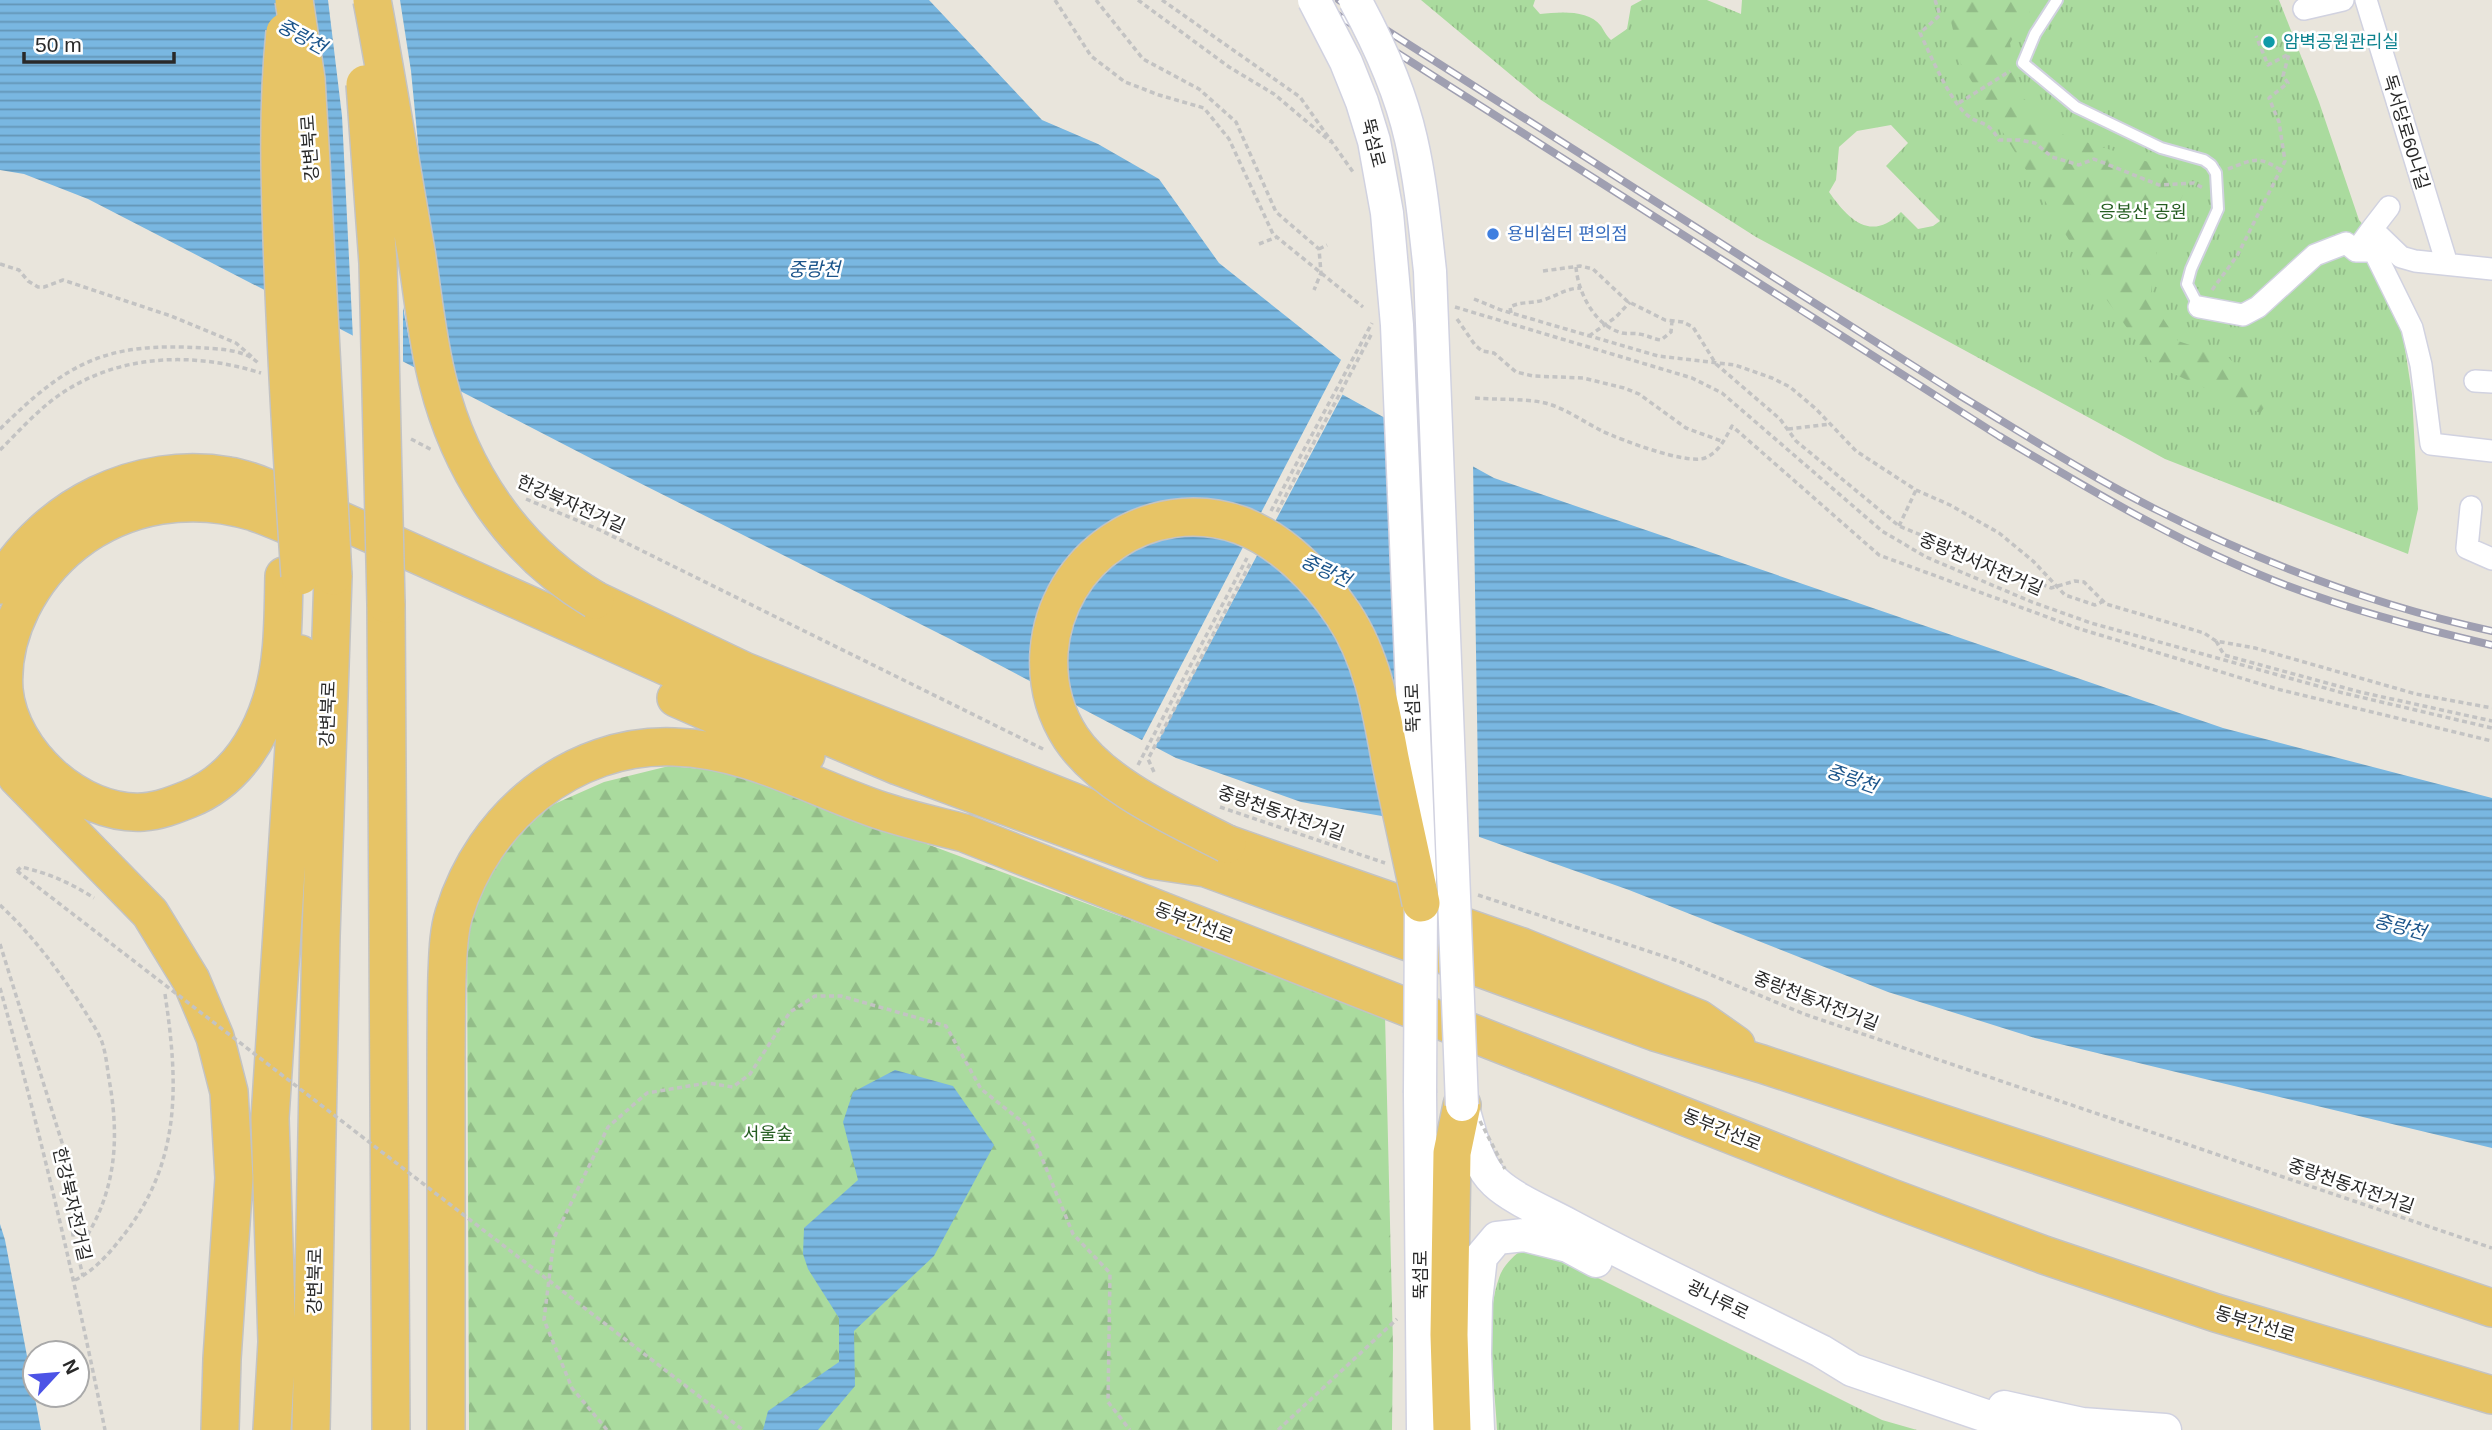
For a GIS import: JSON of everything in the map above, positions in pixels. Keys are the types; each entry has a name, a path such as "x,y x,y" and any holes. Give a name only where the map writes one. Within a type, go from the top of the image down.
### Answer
{"highway":[{"path":"272,1430 277,1342 270,1118 306,576 288,418 280,86 288,0"},
{"name":"강변북로","path":"294,0 306,79 311,150 306,576 321,936 311,1430"},
{"path":"353,0 367,100 378,263 386,604 391,1430"},
{"path":"372,0 430,344 448,419 483,493 536,556 570,585 595,600 744,671 1159,836 1216,856 1522,947 1699,1019 1762,1064 2492,1308"},
{"path":"0,585 31,543 67,512 86,500 127,482 157,475 192,473 232,476 275,491 719,690 898,766 1152,860 1216,856"},
{"path":"306,576 271,701 248,751 223,779 210,789 158,810 142,812 111,807 93,802 61,783 46,771 23,742 8,709 4,691 4,670 6,648 12,628 36,582 82,537 118,517 171,503 212,503 255,513 410,578 760,736 888,788 964,833"},
{"path":"1216,856 1085,755 1061,718 1049,679 1049,650 1054,623 1059,606 1077,574 1088,561 1118,538 1150,524 1184,517 1222,520 1261,536 1295,561 1342,613 1364,654 1379,699 1421,903"},
{"path":"446,1430 446,1068 449,951 453,917 464,884 481,851 504,822 543,788 565,773 589,762 638,748 674,747 712,751 748,759 790,773 882,811 964,833"},
{"path":"0,753 17,777 150,913 191,980 215,1037 229,1092 234,1168 221,1370 220,1430"},
{"name":"동부간선로","path":"964,833 1889,1197 2044,1255 2217,1313 2492,1395"},
{"path":"1452,1430 1452,1153 1462,1105"},
{"path":"391,1351 406,1430"}],"main road":[{"name":"뚝섬로","path":"1314,0 1346,62 1374,141 1387,213 1397,339 1421,903 1423,1430"},
{"name":"뚝섬로","path":"1355,0 1398,93 1411,137 1430,271 1462,1105 1465,1301 1475,1354 1478,1430"},
{"name":"광나루로","path":"1462,1105 1478,1154 1495,1182 1592,1237 1821,1351 1852,1370 2027,1430"},
{"name":"광나루로","path":"1475,1354 1476,1301 1482,1256 1497,1238 1524,1235 1568,1246 1816,1370 1958,1430"},
{"path":"1821,1351 2015,1410 2082,1424 2165,1430"}],"street":[{"path":"2304,9 2341,0"},
{"name":"독서당로60나길","path":"2366,0 2447,264"},
{"path":"2356,251 2389,207"},
{"path":"2372,229 2401,257 2492,269"},
{"path":"2199,307 2243,315 2258,307 2315,254 2346,243 2356,251 2374,251 2412,328 2421,365 2431,444 2492,451"},
{"path":"2471,507 2467,548 2492,559"}],"lane":[{"path":"2057,0 2035,34 2023,63 2076,107 2161,148 2204,160 2216,173 2218,209 2191,269 2188,284 2199,307"}],"path":[{"path":"1055,0 1091,56 1125,82 1158,95 1204,107 1229,139 1273,234 1363,306"},
{"path":"1097,0 1143,59 1199,89 1237,122 1276,212 1319,249 1321,273 1314,290"},
{"path":"1138,0 1229,66 1274,94 1335,146"},
{"path":"1163,0 1300,97 1357,178"},
{"path":"1936,0 1940,15 1920,33 1966,114 1991,127 1999,140 2035,143 2052,157 2079,165 2094,159 2159,185 2194,183 2217,196"},
{"path":"2199,307 2237,256 2285,161 2279,121 2269,98 2288,83 2283,76 2290,54 2268,65 2256,36"},
{"path":"1959,103 2023,63"},
{"path":"2216,173 2257,159 2265,160 2280,169"},
{"path":"1259,244 1277,237"},
{"path":"1319,249 1327,245"},
{"path":"0,264 19,270 33,285 44,287 63,280 171,316 236,343 270,376 241,367 198,361 150,360 119,366 85,379 55,398 0,450"},
{"path":"1576,267 1590,308 1606,324 1625,334 1641,334 1661,340 1671,332 1672,321"},
{"path":"1543,271 1576,267 1593,269 1630,302 1655,316 1693,327 1716,364 1780,419 1796,441 1899,526 2051,588 2075,581 2084,582 2106,604 2204,633 2216,641 2255,648 2416,694 2492,708"},
{"path":"1511,313 1510,307 1523,301 1533,303 1570,288 1581,288"},
{"path":"1474,299 1511,313 1658,356 1735,365 1772,378 1790,387 1856,451 1916,490 1950,505 1999,533 2034,561 2070,597 2095,604 2104,601"},
{"path":"1589,336 1630,302"},
{"name":"중랑천서자전거길","path":"1724,442 1686,428 1639,394 1624,388 1584,378 1534,376 1516,372 1494,354 1482,351 1475,345 1449,307 1692,377 1706,384 1736,404 1867,519 1896,541 1926,557 2022,598 2091,623 2343,693 2492,727"},
{"path":"1275,517 1381,319"},
{"path":"0,429 57,378 106,355 135,348 165,346 218,348 254,358"},
{"path":"1475,398 1544,403 1605,432 1691,460 1711,455 1724,442 1732,426 1879,555 2117,641 2277,689 2492,741"},
{"path":"1788,429 1830,424"},
{"path":"407,437 442,456"},
{"path":"1899,526 1916,490"},
{"name":"한강북자전거길","path":"523,498 600,530 1052,754"},
{"path":"1157,778 1147,759 1256,553"},
{"path":"2216,641 2224,655 2360,692 2492,721"},
{"path":"1137,767 1143,772"},
{"name":"중랑천동자전거길","path":"1211,804 1393,866"},
{"path":"96,899 51,875 21,867 17,871 743,1430"},
{"name":"중랑천동자전거길","path":"1471,892 1678,961 1804,1014 2492,1248"},
{"path":"0,905 23,926 62,976 101,1040 106,1058 114,1106 114,1159 107,1192 94,1224 88,1234 73,1235"},
{"path":"0,944 64,1149 73,1235 83,1276"},
{"path":"75,1280 109,1253 142,1209 157,1179 168,1144 172,1124 174,1078 169,1020 157,969"},
{"name":"한강북자전거길","path":"0,988 28,1083 75,1280 105,1430"},
{"path":"607,1430 572,1388 544,1320 554,1238 608,1127 647,1093 707,1083 733,1087 750,1074 790,1012 815,996 841,996 946,1026 981,1089 1026,1124 1073,1234 1110,1273 1108,1402 1130,1430"},
{"path":"1278,1430 1421,1296"}],"green space":[{"name":"응봉산 공원","path":"1421,0 1535,0 1533,6 1540,14 1573,13 1589,17 1601,26 1611,40 1627,29 1631,6 1642,0 1707,0 1741,14 1742,0 2279,0 2319,102 2359,220 2391,259 2412,394 2418,509 2408,554 2165,459 1756,237 1541,100","holes":["1891,125 1908,143 1886,166 1940,221 1933,226 1918,229 1901,212 1880,226 1861,224 1844,211 1829,192 1836,180 1839,147 1857,131"]},
{"path":"1946,0 2037,0 2010,43 2018,92 2055,132 2192,176 2157,249 2150,299 2178,341 2229,358 2270,400 2260,413 2154,365 2101,292 1961,64"},
{"name":"서울숲","path":"669,766 734,772 1385,1015 1393,1347 1392,1430 469,1430 467,932 492,864 543,809 604,782"},
{"path":"1523,1249 1562,1260 1882,1420 1917,1430 1497,1430 1492,1313 1499,1278 1512,1258"}],"water":[{"name":"중랑천","path":"0,0 929,0 1042,120 1098,144 1159,179 1219,263 1345,363 1336,391 1494,478 2223,728 2492,798 2492,1148 2035,1038 1888,992 1629,890 1457,829 1301,802 1176,758 952,640 596,461 88,199 24,174 0,170"},
{"path":"895,1070 953,1086 994,1145 934,1256 854,1331 855,1386 818,1430 763,1430 768,1411 839,1362 839,1318 808,1269 803,1254 804,1228 858,1180 843,1122 853,1092"},
{"path":"0,1224 24,1339 21,1339 21,1409 37,1409 41,1430 0,1430"}],"pier":[{"path":"328,0 400,0 411,71 436,328 446,388 415,371 403,307 403,366 353,339 342,116"},
{"path":"1343,356 1348,363 1340,389 1344,392 1153,751 1140,744"},
{"path":"1393,419 1473,462 1479,840 1456,832 1396,822 1399,678"}],"railway":[{"path":"1314,0 1999,436 2140,517 2250,571 2313,595 2388,619 2492,645"},
{"path":"1339,0 1959,395 2107,483 2198,530 2280,566 2362,596 2492,631"}],"place":[{"name":"암벽공원관리실","path":"2269,42"},
{"name":"용비쉼터 편의점","path":"1493,234"}]}
